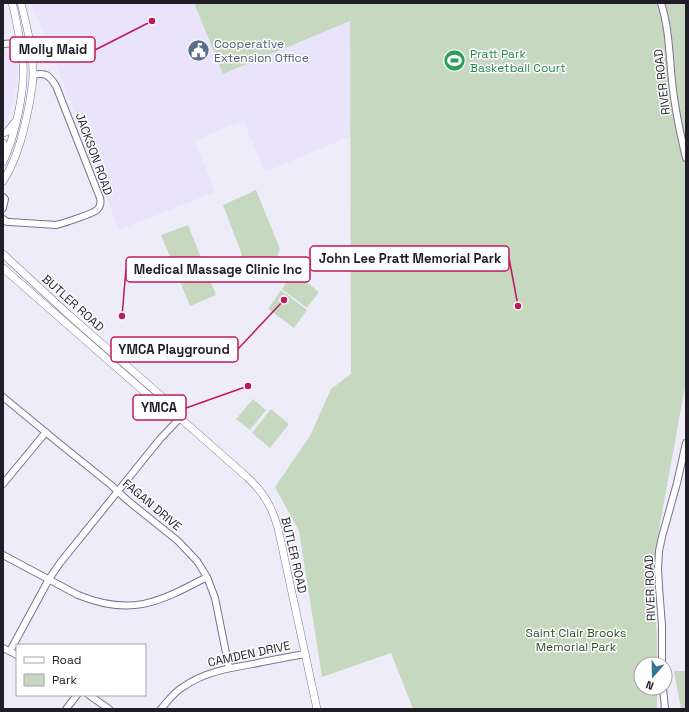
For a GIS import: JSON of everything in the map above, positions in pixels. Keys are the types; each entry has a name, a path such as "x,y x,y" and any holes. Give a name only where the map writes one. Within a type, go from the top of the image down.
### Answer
{"main road":[{"path":"3,161 11,141 23,84 23,64 12,3"},
{"path":"3,181 24,130 33,75 30,42 21,3"},
{"path":"3,133 9,129 16,119"},
{"path":"3,143 3,161"},
{"name":"BUTLER ROAD","path":"3,254 176,410 180,418 257,486 265,496 278,528 317,709"},
{"name":"BUTLER ROAD","path":"3,268 172,416 180,418"}],"street":[{"name":"RIVER ROAD","path":"661,3 668,35 674,98 686,158"},
{"path":"3,44 30,42"},
{"name":"JACKSON ROAD","path":"3,219 7,222 56,225 63,224 95,211 100,205 100,198 56,86 49,76 44,74 33,75"},
{"path":"3,197 5,199 3,208"},
{"name":"FAGAN DRIVE","path":"3,397 112,485 127,500 178,541 197,560 207,577 215,598 229,668"},
{"path":"10,651 60,563 160,439 180,418"},
{"path":"3,484 46,432"},
{"name":"RIVER ROAD","path":"662,656 662,626 658,587 658,569 662,537 686,443"},
{"path":"3,555 78,595 102,604 133,606 154,602 177,593 207,577"},
{"path":"3,648 16,655"},
{"name":"CAMDEN DRIVE","path":"161,709 169,698 183,686 215,671 305,654"},
{"path":"66,709 76,696"},
{"path":"90,696 109,709"},
{"path":"664,696 665,709"}],"shaded area":[{"path":"31,3 194,3 223,74 350,20 351,136 265,172 243,120 195,141 215,192 119,230 54,58"},
{"path":"3,40 7,51 17,59 18,75 14,97 3,134"}],"green space":[{"name":"Saint Clair Brooks Memorial Park","path":"194,3 686,3 686,387 660,524 653,578 657,656 633,656 633,696 657,696 657,709 413,709 391,653 322,677 299,531 275,487 310,436 331,389 351,374 350,21 223,74"},
{"path":"256,190 280,249 277,257 249,281 243,279 240,269 242,255 223,205"},
{"path":"188,225 216,295 190,306 161,235"},
{"path":"294,272 319,292 307,308 282,289"},
{"path":"281,290 307,310 294,328 268,309"},
{"path":"253,399 266,410 250,430 236,419"},
{"path":"271,409 289,424 270,448 252,433"},
{"path":"674,671 686,671 686,709 681,709"}],"place":[{"name":"Molly Maid","path":"152,21"},
{"name":"Cooperative Extension Office","path":"199,51"},
{"name":"Pratt Park Basketball Court","path":"454,61"},
{"name":"YMCA Playground","path":"284,300"},
{"name":"John Lee Pratt Memorial Park","path":"518,306"},
{"name":"Medical Massage Clinic Inc","path":"122,316"},
{"name":"YMCA","path":"248,386"}]}
